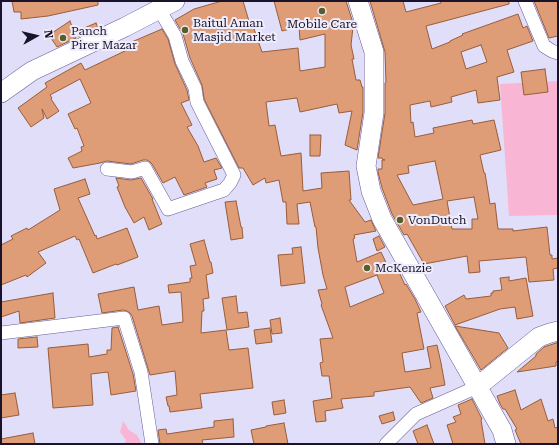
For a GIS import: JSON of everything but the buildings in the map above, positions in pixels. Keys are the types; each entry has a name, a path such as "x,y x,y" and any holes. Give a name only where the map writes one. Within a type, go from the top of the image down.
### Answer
{"main road":[{"path":"358,1 374,52 374,113 366,166 371,191 382,219 502,430 506,444"},
{"path":"1,93 32,72 167,5"},
{"path":"477,387 539,338 550,332 558,331"}],"street":[{"path":"525,1 544,46 558,53"},
{"path":"107,169 132,172 145,168 168,209 224,190 234,175 198,102 195,88 182,61 167,5"},
{"path":"1,333 124,318 141,372 152,444"},
{"path":"386,444 416,414 477,387"}],"shaded area":[{"path":"558,81 558,215 509,216 500,84"},
{"path":"123,421 129,430 137,435 142,444 124,444 126,440 120,432"}],"place":[{"name":"Mobile Care","path":"322,11"},
{"name":"Baitul Aman Masjid Market","path":"185,30"},
{"name":"Panch Pirer Mazar","path":"63,38"},
{"name":"VonDutch","path":"400,220"},
{"name":"McKenzie","path":"367,268"}]}
